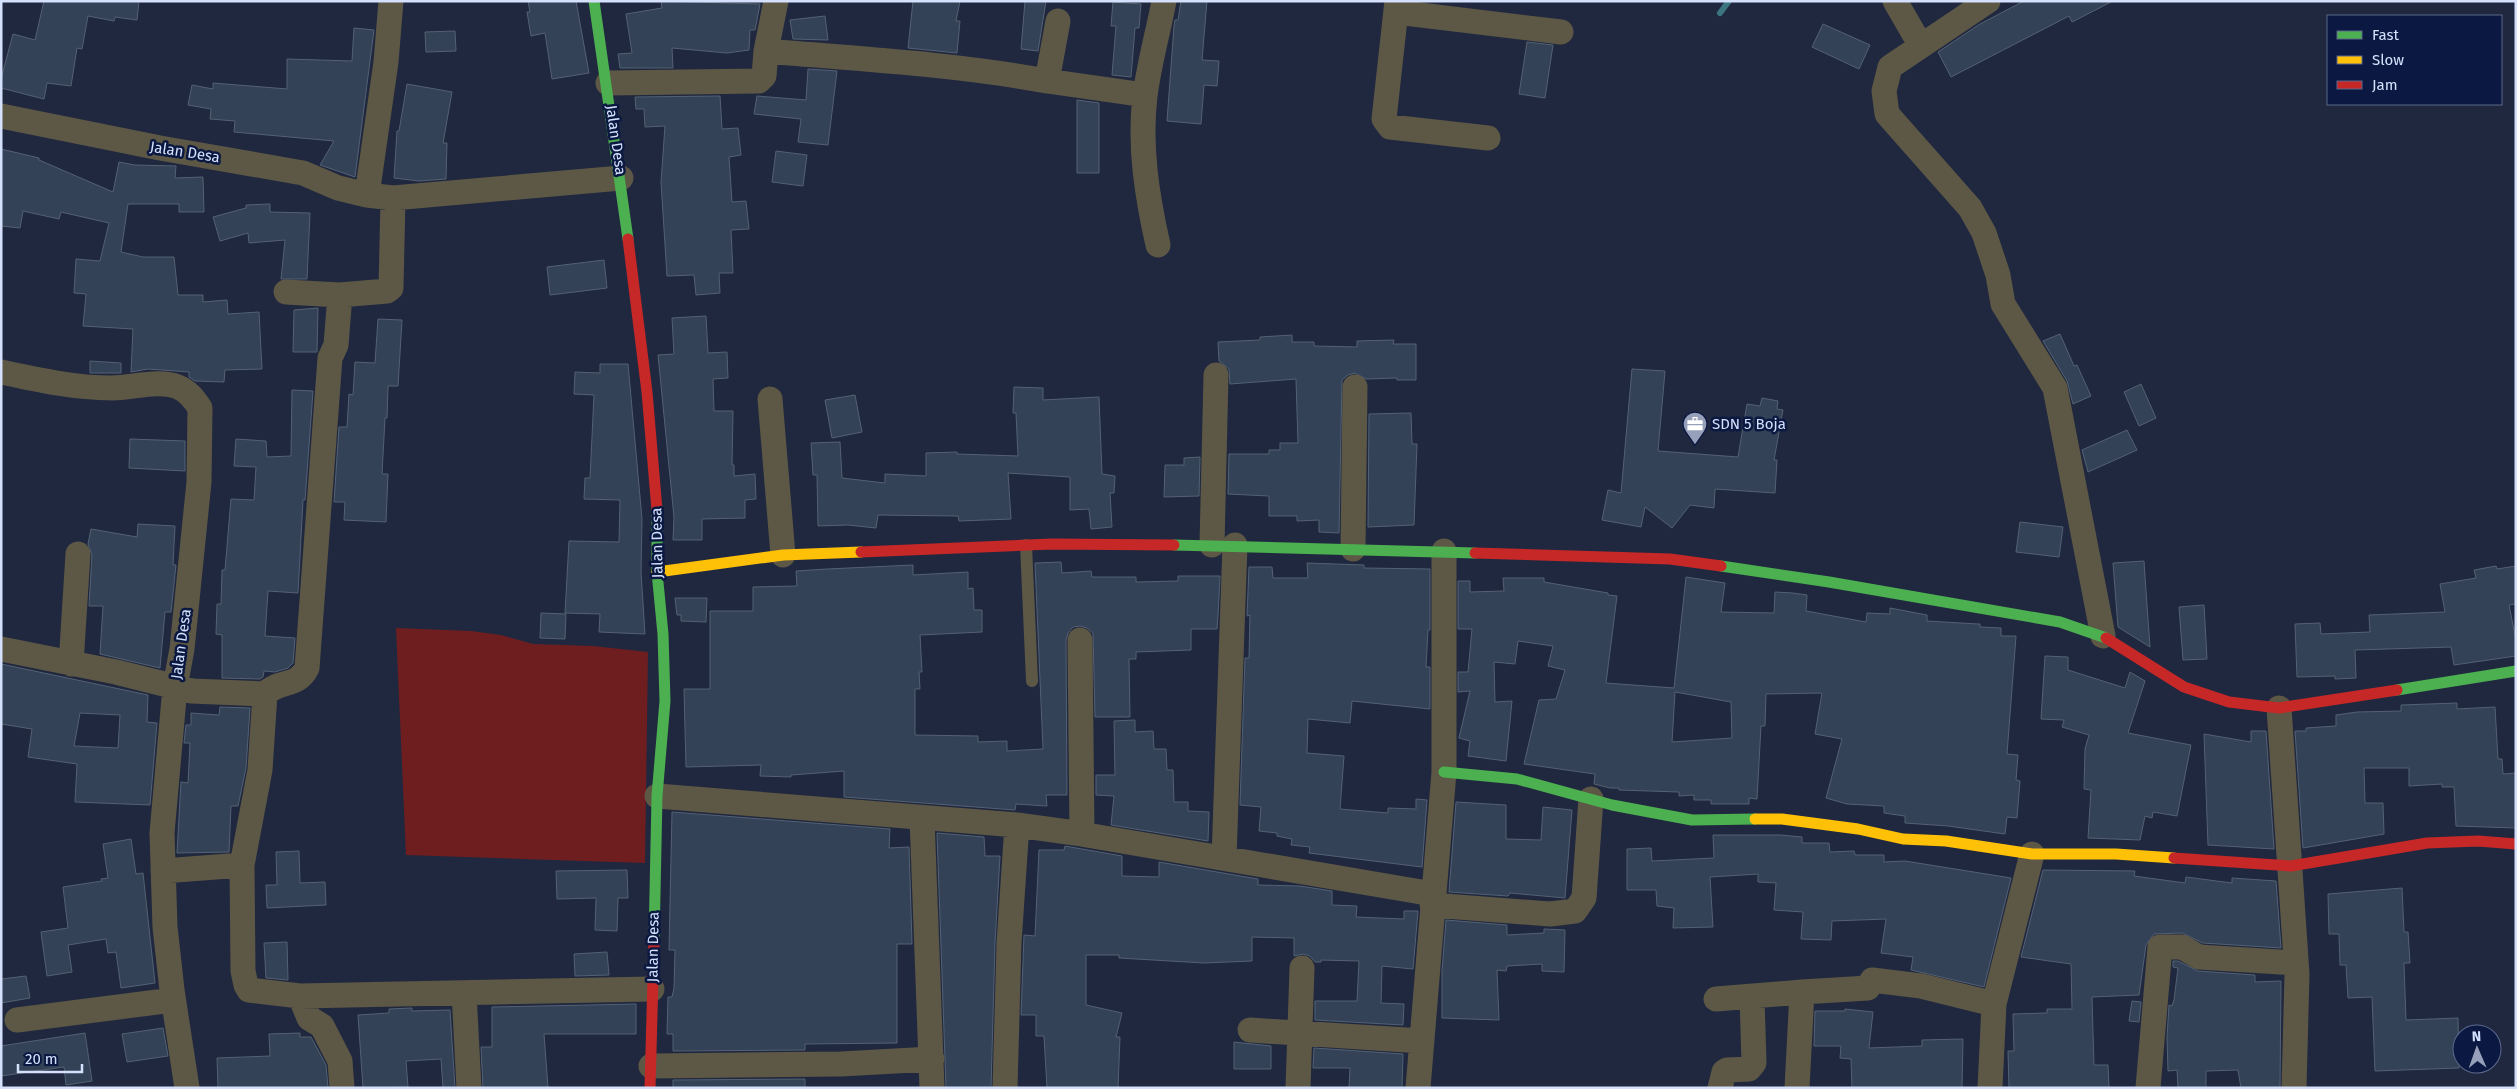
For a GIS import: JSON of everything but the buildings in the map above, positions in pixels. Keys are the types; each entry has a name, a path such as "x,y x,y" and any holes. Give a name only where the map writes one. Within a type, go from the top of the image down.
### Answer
{"street":[{"path":"367,195 386,62 391,1"},
{"name":"Jalan Desa","path":"594,1 622,178 647,392 658,518 657,572 663,634 665,701 656,796 651,1077"},
{"path":"608,84 759,81 764,76 766,51 776,1"},
{"path":"1158,245 1144,169 1145,95 1164,1"},
{"path":"1895,1 1921,46"},
{"path":"1988,1 1890,68 1884,92 1886,114 1970,208 1984,233 1998,275 2003,304 2055,388 2103,636"},
{"path":"1488,138 1390,127 1386,124 1384,119 1396,6 1561,32"},
{"path":"1047,80 1058,21"},
{"path":"766,51 895,61 1008,74 1145,95"},
{"name":"Jalan Desa","path":"1,116 160,148 303,173 338,188 367,195 393,198 622,178"},
{"path":"286,292 340,295 391,290 393,198"},
{"path":"340,295 336,345 330,358 307,668 297,680 273,686 265,694 260,770 242,865 243,972 246,985 249,990 300,996 652,989"},
{"name":"Jalan Desa","path":"1,372 55,383 113,388 168,385 185,391 194,398 200,408 199,482 182,649 175,687 162,833 165,927 187,1088"},
{"path":"1216,375 1223,545 1224,858"},
{"path":"1353,548 1355,387"},
{"path":"770,399 783,554"},
{"path":"657,572 783,554 1026,545 1223,545 1353,548 1670,560 1742,568 2060,622 2103,636 2184,687 2229,702 2279,708 2516,671"},
{"path":"1418,1088 1444,772 1444,551"},
{"path":"70,664 78,554"},
{"path":"1080,640 1082,834"},
{"path":"1,649 116,672 192,691 265,694"},
{"path":"2279,708 2296,963 2294,1088"},
{"path":"1444,772 1517,779 1591,799 1692,820 1782,819 1858,829 1903,839 1946,841 2032,854 2116,854 2291,866 2427,843 2478,841 2516,844"},
{"path":"656,796 1017,826 1082,834 1224,858 1432,900 1550,914 1575,911 1584,898 1591,799"},
{"path":"922,818 932,1088"},
{"path":"1005,1088 1009,943 1017,826"},
{"path":"1990,1088 1994,1004 2032,854"},
{"path":"163,871 242,865"},
{"path":"2148,1088 2160,947 2183,947 2199,957 2296,963"},
{"path":"1298,1088 1302,968"},
{"path":"1716,999 1868,988 1872,980 1921,986 1994,1004"},
{"path":"464,992 469,1088"},
{"path":"1797,1088 1802,992"},
{"path":"300,996 308,1018 322,1026 340,1062 342,1088"},
{"path":"1720,1088 1724,1072 1727,1070 1749,1069 1754,1062 1752,996"},
{"path":"17,1020 174,1000"},
{"path":"1250,1030 1422,1041"},
{"path":"651,1077 932,1059"}],"lane":[{"path":"1026,545 1032,681"}],"shaded area":[{"path":"396,628 471,631 501,635 533,644 593,646 648,652 645,863 406,855"}],"waterway":[{"path":"1720,13 1729,1"}],"traffic: fast":[{"path":"594,1 628,239"},
{"path":"654,941 657,796 665,701 663,634 657,572 657,510"},
{"path":"1174,545 1475,553"},
{"path":"1721,566 1829,582 2060,622 2106,638"},
{"path":"2397,690 2516,671"},
{"path":"1444,772 1517,779 1612,805 1692,820 1755,819"}],"traffic: slow":[{"path":"657,572 783,555 861,552"},
{"path":"1755,819 1782,819 1858,829 1903,839 1946,841 2032,854 2116,854 2174,858"}],"traffic: jam":[{"path":"628,239 647,392 657,510"},
{"path":"861,552 1052,544 1174,545"},
{"path":"1475,553 1670,559 1721,566"},
{"path":"2106,638 2184,687 2229,702 2279,708 2397,690"},
{"path":"2174,858 2291,866 2427,843 2478,841 2516,844"},
{"path":"650,1088 654,941"}],"place":[{"name":"SDN 5 Boja","path":"1695,445"}]}
